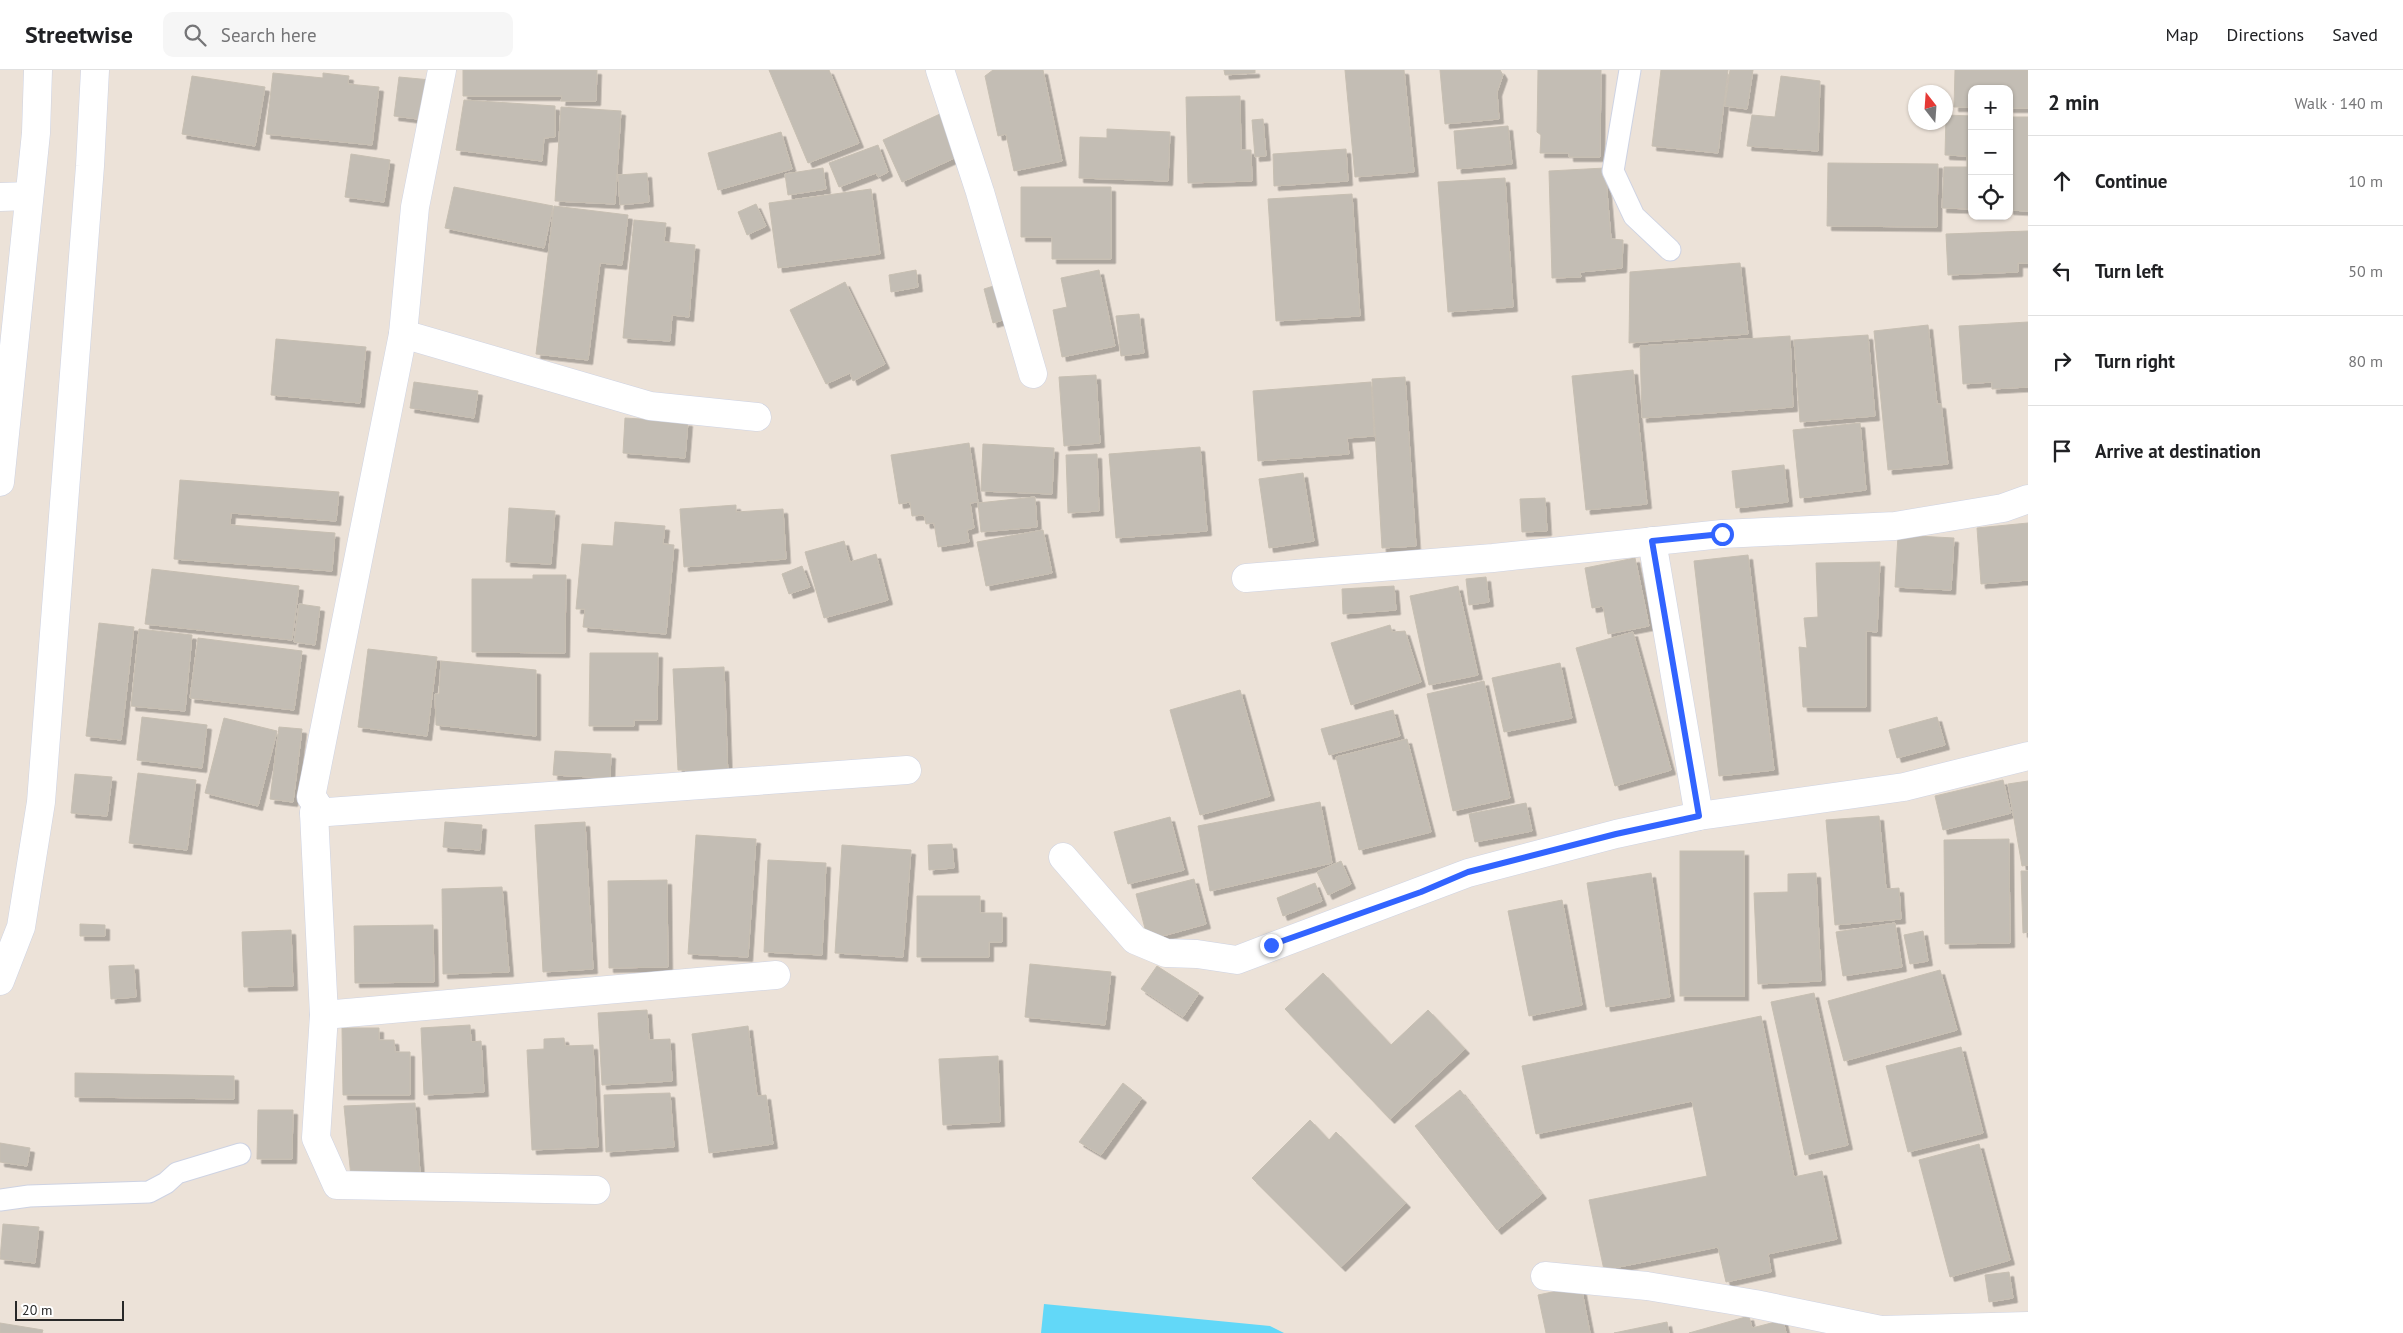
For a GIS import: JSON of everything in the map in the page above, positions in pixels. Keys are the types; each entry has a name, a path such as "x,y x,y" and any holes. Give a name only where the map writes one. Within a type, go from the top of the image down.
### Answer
{"street":[{"path":"0,482 36,133 38,70"},
{"path":"0,981 21,927 42,802 90,166 95,70"},
{"path":"442,70 415,206 403,334 310,797 316,803 314,813 324,1015 316,1138 338,1185 596,1190"},
{"path":"940,70 980,192 1033,374"},
{"path":"0,197 30,196"},
{"path":"403,334 650,406 757,417"},
{"path":"1246,578 1493,558 1722,534 1895,526 2003,508 2028,499"},
{"path":"1652,541 1699,816"},
{"path":"1063,857 1135,940 1166,953 1198,954 1237,960 1468,872 1616,834 1699,816 1904,787 2028,756"},
{"path":"314,813 907,770"},
{"path":"324,1015 776,975"},
{"path":"1545,1276 1676,1291 1755,1304 1882,1330 2028,1326"}],"lane":[{"path":"1630,70 1613,171 1634,216 1670,250"},
{"path":"0,1200 29,1196 149,1192 166,1183 178,1173 240,1154"}],"water":[{"path":"1044,1304 1270,1326 1284,1333 1041,1333"}],"building":[{"path":"463,70 597,70 596,101 561,101 562,96 463,96"},
{"path":"769,70 829,70 859,143 808,163"},
{"path":"993,70 1043,70 1062,161 1014,171 1006,134 998,136 985,76"},
{"path":"1224,70 1255,70 1255,73 1225,75"},
{"path":"1345,70 1404,70 1414,172 1355,177"},
{"path":"1440,70 1500,70 1503,75 1497,92 1499,119 1445,124"},
{"path":"1538,70 1601,70 1600,157 1569,157 1569,153 1540,153 1541,135 1537,132"},
{"path":"1661,70 1728,70 1718,153 1652,146"},
{"path":"1730,70 1753,70 1747,109 1725,106"},
{"path":"1955,70 2028,70 2028,108 2013,108 2013,85 1968,85 1968,107 1954,107"},
{"path":"273,73 323,78 323,73 349,76 348,84 379,87 372,145 266,134"},
{"path":"192,76 265,87 255,146 182,134"},
{"path":"1781,76 1820,81 1818,151 1747,146 1752,115 1775,117"},
{"path":"399,77 431,80 426,120 394,116"},
{"path":"1240,96 1241,150 1251,150 1252,181 1188,183 1186,97"},
{"path":"464,100 555,106 555,137 544,138 542,161 456,150"},
{"path":"561,107 621,111 615,204 555,201"},
{"path":"940,114 959,156 902,182 883,140"},
{"path":"1953,115 1968,116 1968,209 1942,208 1944,167 1967,167 1967,156 1945,155 1946,130 1953,130"},
{"path":"2013,117 2028,117 2028,211 2013,210"},
{"path":"1263,119 1266,156 1255,157 1252,120"},
{"path":"1508,126 1512,164 1457,169 1454,131"},
{"path":"1107,129 1170,132 1168,181 1079,178 1080,137 1107,138"},
{"path":"781,132 792,169 718,190 708,153"},
{"path":"878,145 888,172 878,177 876,173 839,187 829,163"},
{"path":"1346,149 1348,181 1274,186 1273,154"},
{"path":"351,154 390,160 384,202 345,197"},
{"path":"1828,163 1938,164 1937,227 1827,226"},
{"path":"823,168 826,189 788,195 785,174"},
{"path":"1605,168 1611,239 1623,240 1622,268 1580,272 1581,277 1552,278 1549,171"},
{"path":"647,173 649,202 620,205 618,175"},
{"path":"1505,178 1513,307 1448,312 1438,182"},
{"path":"454,187 553,206 544,248 445,228"},
{"path":"1021,187 1111,187 1111,259 1052,259 1052,237 1021,237"},
{"path":"871,189 880,254 778,268 769,203"},
{"path":"1352,194 1360,316 1276,321 1268,199"},
{"path":"756,204 766,226 747,235 738,212"},
{"path":"554,206 628,215 622,265 600,263 588,360 536,354"},
{"path":"634,220 666,223 664,242 695,245 689,317 672,315 670,341 623,338"},
{"path":"2028,231 2028,263 2018,263 2018,272 1948,275 1946,234"},
{"path":"1740,263 1748,334 1629,343 1630,272"},
{"path":"916,270 918,287 891,292 889,275"},
{"path":"1099,270 1115,346 1062,357 1053,310 1067,307 1061,278"},
{"path":"845,282 885,364 853,381 850,373 826,384 790,310"},
{"path":"1000,284 1009,318 993,323 984,289"},
{"path":"1139,314 1144,353 1121,356 1116,316"},
{"path":"2028,322 2028,387 1992,389 1992,382 1963,384 1959,326"},
{"path":"1928,325 1937,404 1941,404 1948,464 1888,470 1874,331"},
{"path":"1868,335 1875,416 1800,422 1794,340"},
{"path":"1790,336 1793,407 1642,418 1640,346"},
{"path":"276,339 366,347 360,403 271,395"},
{"path":"1633,370 1647,504 1586,510 1572,376"},
{"path":"1096,375 1100,443 1064,446 1059,377"},
{"path":"1405,377 1416,546 1382,548 1372,379"},
{"path":"414,382 478,391 474,418 410,408"},
{"path":"1371,382 1374,436 1347,438 1349,454 1258,461 1253,391"},
{"path":"625,418 688,422 685,458 623,453"},
{"path":"1860,423 1866,490 1800,498 1793,430"},
{"path":"969,443 978,502 970,503 974,528 967,530 969,542 938,547 934,523 926,524 924,515 912,516 910,502 899,504 891,455"},
{"path":"983,444 1054,448 1052,494 981,491"},
{"path":"1200,447 1207,531 1116,538 1109,454"},
{"path":"1097,454 1099,511 1068,513 1066,455"},
{"path":"1784,465 1788,502 1736,508 1732,471"},
{"path":"1303,473 1314,541 1269,548 1259,479"},
{"path":"180,480 339,492 336,521 231,513 230,525 335,533 332,571 174,559"},
{"path":"1035,497 1037,527 981,532 978,503"},
{"path":"1545,498 1547,531 1522,532 1520,499"},
{"path":"736,505 736,512 783,509 786,559 684,567 680,509"},
{"path":"509,508 555,511 551,564 506,562"},
{"path":"615,522 665,526 663,544 674,545 666,634 583,627 585,609 576,609 582,544 613,546"},
{"path":"2028,523 2028,580 1981,584 1977,528"},
{"path":"1043,530 1052,573 986,586 977,542"},
{"path":"1898,535 1954,538 1951,590 1895,587"},
{"path":"844,541 850,562 876,554 888,600 824,618 805,552"},
{"path":"1748,555 1774,770 1719,776 1694,561"},
{"path":"1635,558 1649,626 1608,634 1603,606 1592,608 1585,568"},
{"path":"1880,562 1877,632 1866,631 1866,707 1803,707 1799,647 1807,648 1804,618 1818,617 1816,563"},
{"path":"802,566 810,587 789,594 782,574"},
{"path":"152,569 299,586 292,640 145,624"},
{"path":"533,575 566,575 565,653 472,652 472,579 533,579"},
{"path":"1486,577 1489,602 1469,605 1466,579"},
{"path":"1394,586 1396,610 1343,614 1342,589"},
{"path":"1458,586 1478,675 1429,685 1410,596"},
{"path":"299,604 320,607 315,645 294,642"},
{"path":"99,623 134,627 121,740 86,736"},
{"path":"1390,625 1392,632 1405,631 1421,682 1351,705 1331,643"},
{"path":"139,629 192,635 185,711 131,706"},
{"path":"1633,632 1671,770 1615,786 1576,648"},
{"path":"198,638 302,651 294,710 190,698"},
{"path":"368,649 437,657 427,736 358,727"},
{"path":"590,653 658,653 657,720 634,720 634,726 589,726"},
{"path":"441,661 536,670 536,736 436,725 435,694 439,694"},
{"path":"1560,663 1572,718 1504,732 1492,678"},
{"path":"724,667 728,777 686,779 686,770 678,770 673,669"},
{"path":"1484,681 1510,798 1453,811 1427,694"},
{"path":"1240,690 1270,796 1200,815 1170,710"},
{"path":"1393,710 1400,736 1329,755 1321,729"},
{"path":"142,717 207,725 202,768 137,760"},
{"path":"1937,717 1945,745 1897,758 1889,730"},
{"path":"224,718 277,731 258,806 205,793"},
{"path":"279,727 302,729 293,802 270,799"},
{"path":"1407,739 1431,832 1359,850 1336,757"},
{"path":"555,751 611,754 610,778 553,775"},
{"path":"138,773 196,780 187,850 129,843"},
{"path":"75,774 112,777 107,816 71,813"},
{"path":"2003,780 2011,813 1943,830 1935,796"},
{"path":"2028,781 2028,865 2022,866 2008,784"},
{"path":"1320,802 1332,863 1210,891 1198,826"},
{"path":"1526,803 1532,831 1475,842 1469,814"},
{"path":"1879,816 1886,889 1899,888 1901,919 1835,925 1826,820"},
{"path":"1170,817 1184,870 1128,884 1114,832"},
{"path":"445,822 482,825 480,850 443,847"},
{"path":"585,822 593,969 543,972 535,825"},
{"path":"696,835 756,839 748,957 688,954"},
{"path":"2009,839 2010,943 1945,944 1944,840"},
{"path":"952,844 954,868 929,870 928,845"},
{"path":"842,845 911,850 903,957 835,953"},
{"path":"1680,851 1744,851 1744,996 1680,996"},
{"path":"768,860 826,863 822,955 764,952"},
{"path":"1341,861 1351,884 1328,895 1317,872"},
{"path":"2021,871 2028,871 2028,932 2023,933"},
{"path":"1651,873 1670,997 1606,1007 1587,883"},
{"path":"1816,873 1821,981 1758,984 1754,893 1788,892 1788,874"},
{"path":"1194,879 1206,924 1148,940 1136,894"},
{"path":"667,880 668,967 609,968 608,881"},
{"path":"1315,883 1322,901 1283,916 1277,898"},
{"path":"502,887 509,972 443,974 442,889"},
{"path":"917,896 980,896 980,913 1002,913 1002,942 989,942 989,957 917,957"},
{"path":"1562,900 1582,1005 1529,1016 1508,911"},
{"path":"1895,923 1902,967 1843,976 1836,932"},
{"path":"80,924 105,925 105,936 80,936"},
{"path":"433,925 434,982 355,983 354,926"},
{"path":"291,930 293,986 244,987 242,932"},
{"path":"1923,931 1928,961 1910,964 1904,935"},
{"path":"1030,964 1111,972 1105,1025 1025,1017"},
{"path":"134,965 136,997 111,999 109,966"},
{"path":"1157,966 1199,993 1183,1017 1141,989"},
{"path":"1940,970 1957,1030 1844,1061 1828,1001"},
{"path":"1323,973 1391,1045 1428,1010 1465,1049 1390,1119 1285,1009"},
{"path":"1814,993 1848,1145 1805,1155 1771,1002"},
{"path":"647,1010 649,1040 670,1039 672,1081 602,1085 598,1013"},
{"path":"1761,1016 1794,1177 1822,1171 1837,1239 1768,1254 1771,1272 1726,1282 1718,1247 1604,1270 1589,1200 1707,1176 1692,1101 1536,1134 1522,1066"},
{"path":"470,1025 471,1042 481,1041 484,1092 424,1095 421,1028"},
{"path":"748,1026 757,1096 766,1095 773,1144 709,1153 692,1034"},
{"path":"342,1028 379,1028 379,1040 394,1040 395,1052 410,1052 410,1095 343,1095"},
{"path":"564,1038 565,1046 593,1045 598,1147 532,1150 527,1050 544,1049 544,1039"},
{"path":"1961,1047 1983,1133 1908,1152 1886,1066"},
{"path":"998,1056 1000,1122 943,1125 939,1059"},
{"path":"75,1073 234,1076 234,1099 75,1097"},
{"path":"1123,1083 1142,1098 1101,1155 1079,1142"},
{"path":"1460,1090 1542,1194 1497,1230 1415,1126"},
{"path":"670,1093 674,1147 606,1152 604,1095"},
{"path":"415,1103 420,1173 351,1177 344,1106"},
{"path":"258,1110 293,1110 292,1159 257,1159"},
{"path":"1310,1120 1329,1140 1336,1132 1406,1203 1341,1267 1252,1178"},
{"path":"0,1143 30,1148 27,1166 0,1162"},
{"path":"1979,1144 2010,1260 1950,1277 1919,1160"},
{"path":"3,1224 39,1227 35,1263 0,1259"},
{"path":"2009,1272 2013,1298 1989,1302 1985,1275"},
{"path":"1581,1286 1590,1333 1546,1333 1538,1295"},
{"path":"1749,1316 1752,1328 1783,1320 1786,1333 1689,1333"},
{"path":"1667,1322 1669,1333 1614,1333"},
{"path":"0,1323 43,1330 42,1333 0,1333"}],"route":[{"path":"1271,945 1421,892 1468,872 1616,834 1699,816 1652,541 1722,534"}]}
